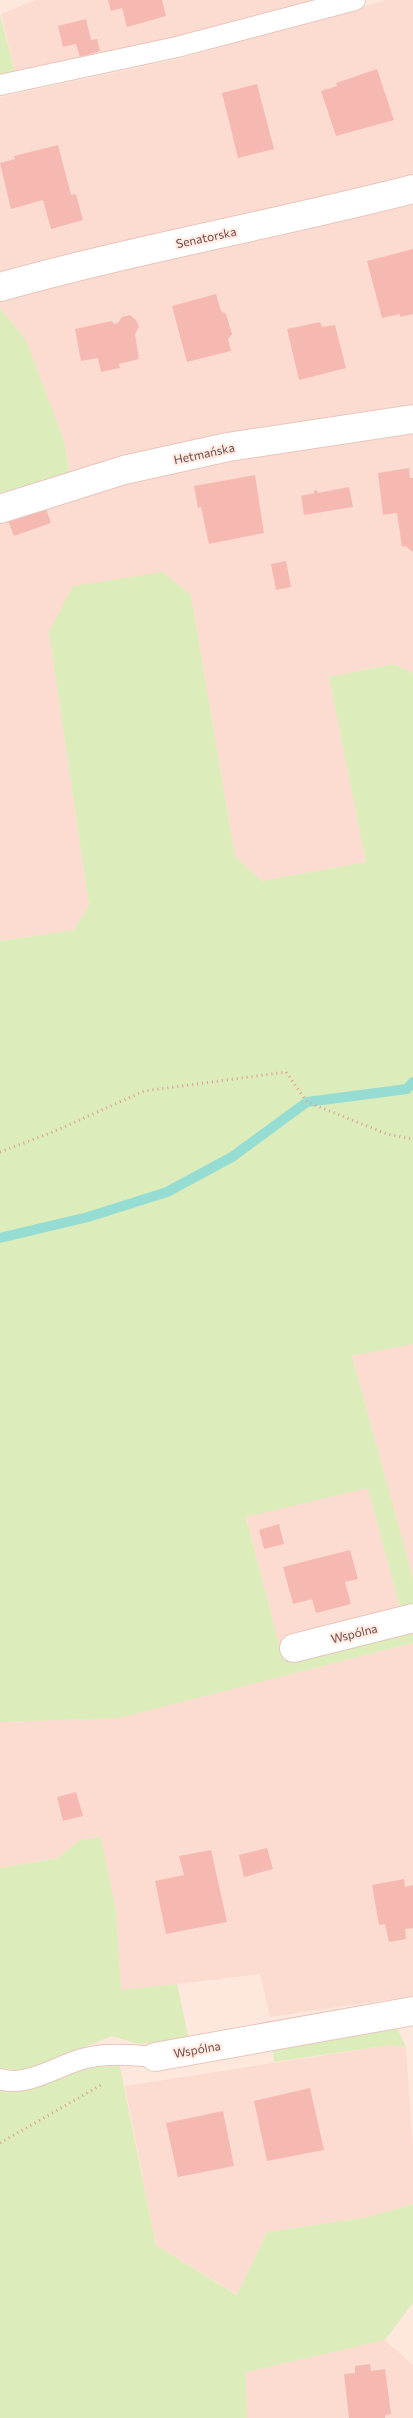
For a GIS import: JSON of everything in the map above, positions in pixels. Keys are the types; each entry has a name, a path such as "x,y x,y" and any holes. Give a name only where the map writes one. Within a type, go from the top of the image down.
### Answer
{"street":[{"name":"Senatorska","path":"0,287 94,262 325,212 413,189"},
{"name":"Hetmańska","path":"0,509 124,470 218,449 413,419"},
{"name":"Wspólna","path":"294,1648 413,1618"},
{"name":"Wspólna","path":"155,2057 413,2011"}],"lane":[{"path":"0,85 176,47 355,0"},
{"path":"0,2079 23,2080 84,2059 116,2054 155,2057"}],"path":[{"path":"0,1152 52,1132 144,1091 286,1072 307,1102 387,1134 413,1139"},
{"path":"0,2143 105,2083"}],"shaded area":[{"path":"35,0 323,0 174,40 15,72 1,14"},
{"path":"386,0 413,0 413,178 92,249 0,272 0,97 182,58"},
{"path":"413,199 413,410 70,476 64,440 26,340 0,308 0,299"},
{"path":"413,427 413,673 394,664 329,677 366,862 262,881 235,856 191,595 49,632 89,905 74,930 0,941 0,518 131,475"},
{"path":"413,1344 413,1578 352,1355"},
{"path":"368,1488 401,1611 279,1644 246,1516"},
{"path":"413,1643 413,1996 270,2017 260,1974 121,1991 116,1910 101,1837 80,1840 58,1858 0,1868 0,1722 119,1718"},
{"path":"390,2045 406,2047 413,2149 413,2204 369,2217 267,2232 238,2295 156,2245 125,2086"},
{"path":"385,2340 413,2365 413,2418 247,2418 246,2372"}],"green space":[{"path":"0,14 15,72 0,76"},
{"path":"0,308 26,340 64,440 70,476 0,498"},
{"path":"163,572 191,595 235,856 262,881 366,862 329,677 394,664 413,673 413,1344 352,1356 413,1578 413,1607 401,1611 368,1488 246,1517 283,1659 413,1625 413,1643 119,1718 0,1722 0,941 74,930 89,905 49,632 73,586"},
{"path":"101,1837 116,1910 121,1990 177,1984 189,2039 138,2044 112,2036 35,2067 19,2070 0,2068 0,1868 58,1858 80,1840"},
{"path":"390,2026 398,2030 406,2047 390,2045 274,2062 272,2044"},
{"path":"119,2062 156,2245 237,2295 267,2232 369,2217 413,2204 413,2303 385,2340 246,2372 247,2418 0,2418 0,2088 87,2065"}],"building":[{"path":"108,0 162,0 166,16 127,27 122,8 111,11"},
{"path":"86,19 91,40 97,39 100,51 80,57 76,44 63,47 58,26"},
{"path":"377,69 394,120 336,136 321,91 337,86 336,83"},
{"path":"257,84 274,149 238,158 222,93"},
{"path":"58,145 71,195 76,194 83,220 51,229 43,200 11,209 0,163 15,159 14,156"},
{"path":"413,249 413,314 400,317 400,314 382,318 367,261"},
{"path":"216,294 221,311 226,314 232,334 228,339 231,351 187,362 172,306"},
{"path":"130,315 136,320 139,327 135,334 139,359 119,364 120,368 101,372 98,358 81,361 75,329 112,321 114,324 118,323 122,317"},
{"path":"320,322 322,327 335,325 346,368 299,380 287,329"},
{"path":"409,468 410,478 413,478 413,552 405,546 402,547 397,513 383,515 378,473"},
{"path":"255,475 264,533 209,544 201,507 198,508 194,486"},
{"path":"349,487 353,507 304,515 301,496 314,493 317,490 318,493"},
{"path":"45,505 51,523 14,536 7,518"},
{"path":"286,561 291,587 276,590 271,564"},
{"path":"279,1524 284,1544 264,1549 259,1530"},
{"path":"350,1550 358,1579 345,1582 351,1604 316,1613 312,1599 293,1604 283,1567"},
{"path":"76,1792 83,1816 63,1821 57,1797"},
{"path":"267,1848 273,1869 244,1877 239,1855"},
{"path":"211,1850 227,1922 166,1934 155,1881 184,1875 179,1856"},
{"path":"404,1879 405,1887 413,1885 413,1928 405,1929 406,1939 389,1942 385,1924 379,1925 372,1885"},
{"path":"310,2088 324,2150 267,2161 254,2101"},
{"path":"223,2111 234,2166 178,2177 166,2123"},
{"path":"370,2364 371,2371 385,2369 391,2414 385,2415 385,2418 349,2418 344,2374 355,2373 355,2366"}],"waterway":[{"path":"0,1238 88,1217 167,1192 232,1157 307,1102 407,1089 413,1082"}]}
